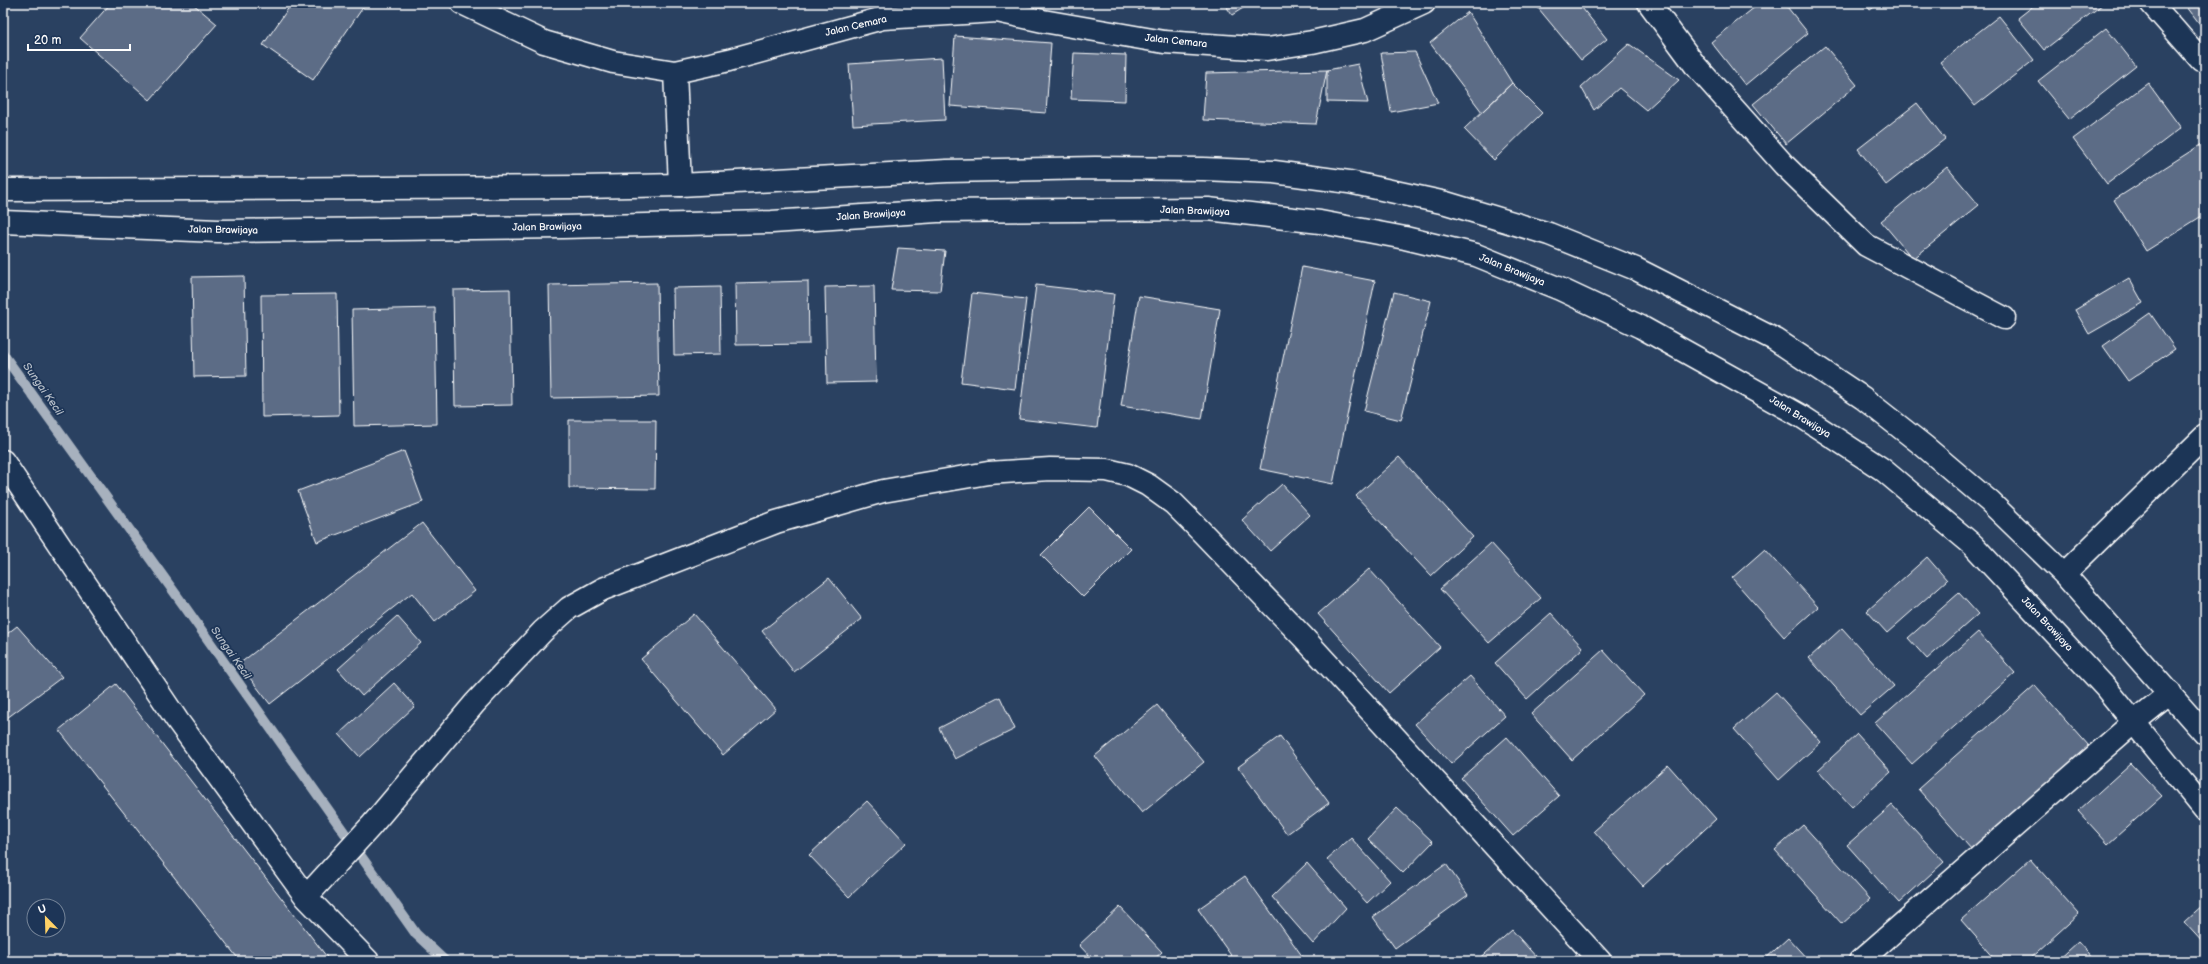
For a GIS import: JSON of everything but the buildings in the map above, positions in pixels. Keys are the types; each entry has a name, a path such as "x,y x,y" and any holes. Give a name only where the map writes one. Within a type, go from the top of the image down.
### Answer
{"main road":[{"name":"Jalan Cemara","path":"462,3 544,42 613,62 675,72 728,60 883,18 996,7 1043,21 1164,42 1267,49 1312,42 1365,30 1424,3"},
{"path":"1649,3 1695,65 1784,165 1866,245 2004,318"},
{"path":"2151,3 2201,60"},
{"path":"675,72 680,185"},
{"path":"11,190 680,185 947,171 1095,168 1203,169 1274,172 1350,182 1446,203 1549,234 1636,269 1776,340 1863,398 1924,446 1990,502 2064,574 2205,734"},
{"name":"Jalan Brawijaya","path":"7,222 218,231 257,231 563,227 772,222 937,211 1208,209 1320,222 1405,238 1476,255 1560,289 1641,327 1801,416 1882,469 1973,545 2106,688 2205,810"},
{"path":"2064,574 2205,436"},
{"path":"3,460 177,720 306,897 368,961"},
{"path":"306,897 371,826 475,703 543,631 569,608 602,589 776,522 883,491 988,473 1050,469 1107,470 1128,475 1148,485 1172,503 1193,523 1303,637 1600,961"},
{"path":"1860,961 2134,722 2170,693"}],"waterway":[{"name":"Sungai Kecil","path":"3,354 185,607 416,934 445,961"}]}
